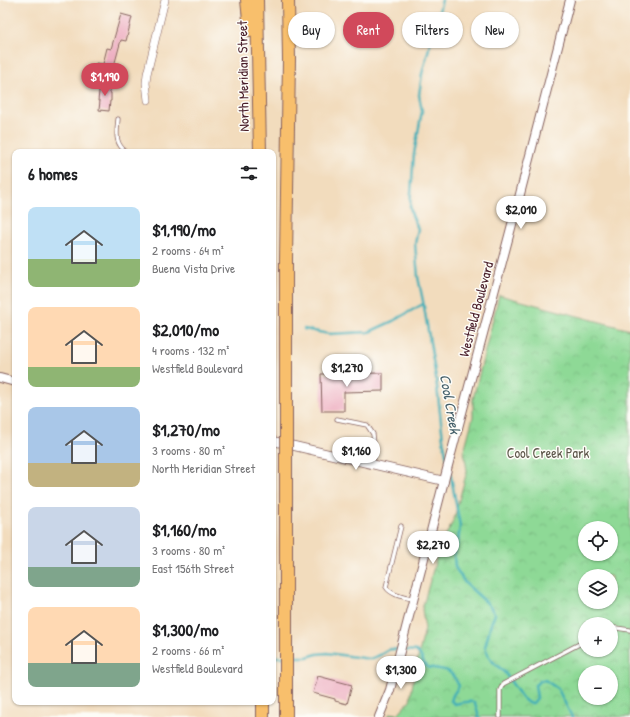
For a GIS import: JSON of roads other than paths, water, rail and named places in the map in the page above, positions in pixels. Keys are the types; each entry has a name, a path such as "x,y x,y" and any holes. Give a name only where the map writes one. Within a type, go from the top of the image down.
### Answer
{"highway":[{"path":"247,0 259,123"},
{"name":"North Meridian Street","path":"257,0 260,149"},
{"path":"286,717 286,260 290,0"},
{"path":"263,705 263,717"}],"street":[{"path":"148,100 146,83 147,74 165,0"},
{"name":"Westfield Boulevard","path":"382,717 570,0"},
{"path":"0,378 12,381"},
{"path":"276,442 373,465 445,477"}],"lane":[{"path":"118,119 117,138 120,147 122,149"},
{"path":"337,419 367,425 373,434 373,465"},
{"path":"401,526 386,587 388,591 403,597 414,599"},
{"path":"618,628 630,630"},
{"path":"500,717 500,690 504,684 578,645"}],"waterway":[{"name":"Cool Creek","path":"442,0 422,74 419,95 422,111 414,154 410,206 418,229 415,244 418,277 436,378 443,439 447,459"},
{"path":"304,329 329,334 369,332 393,321 423,304"},
{"name":"Cool Creek","path":"450,471 460,526 454,556 455,567 465,583 487,603 495,614 485,647 490,659 505,673 522,698 528,703 533,703 537,698 535,685 540,681 545,680 558,689 572,717"},
{"path":"290,657 307,657 327,653 370,659 390,649 416,651 427,667 447,670 453,675 459,686 451,701 455,704 474,702 479,717"},
{"path":"276,657 283,657"}],"park label":[{"name":"Cool Creek Park","path":"548,453"}]}
